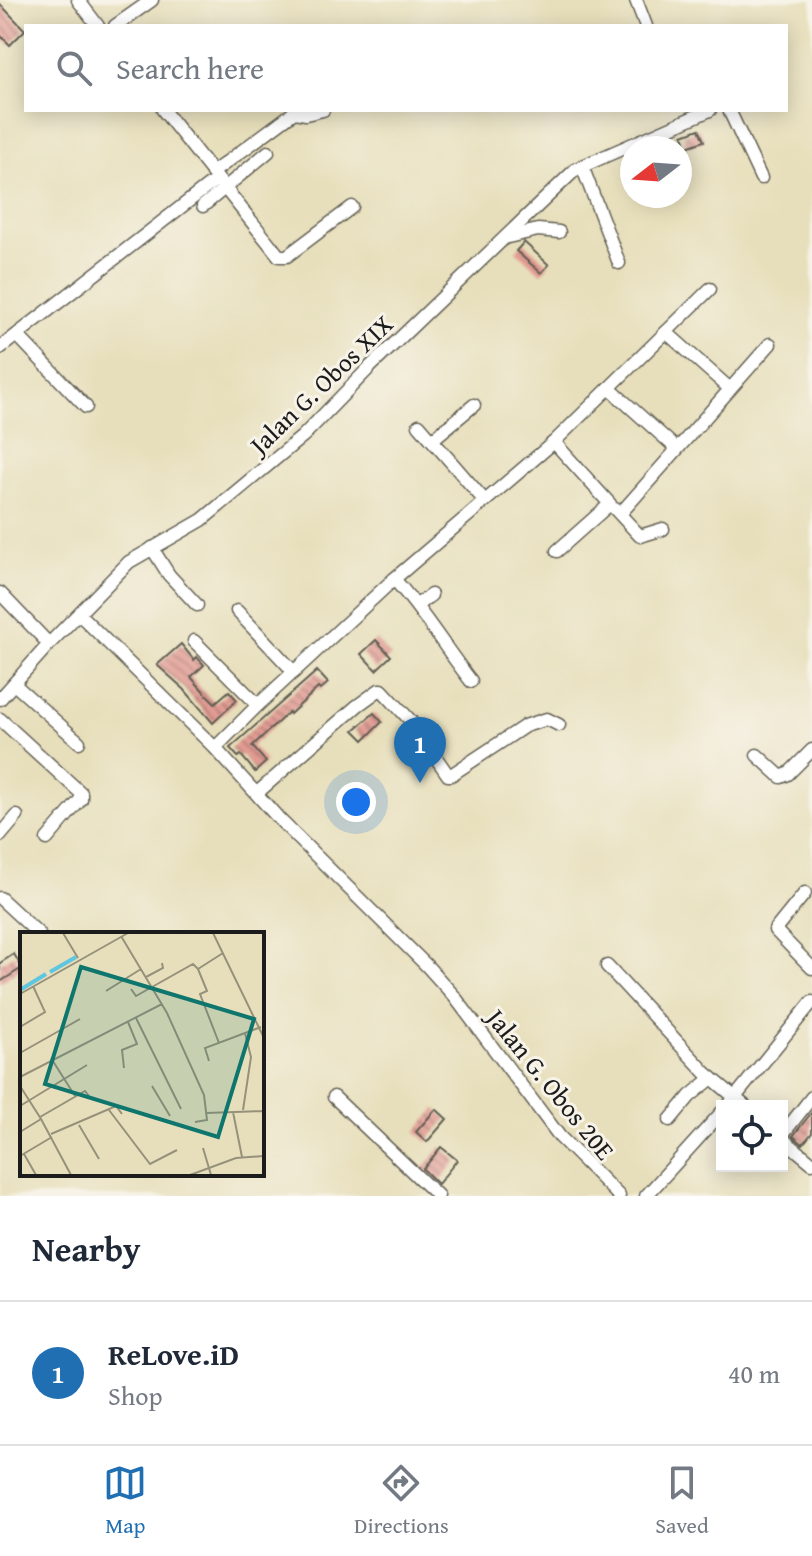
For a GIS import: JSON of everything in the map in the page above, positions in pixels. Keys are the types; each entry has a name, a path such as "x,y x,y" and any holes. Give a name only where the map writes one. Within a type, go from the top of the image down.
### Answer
{"street":[{"path":"78,0 96,24"},
{"path":"118,24 152,0"},
{"path":"636,0 645,24"},
{"path":"165,112 279,256 283,257 352,207"},
{"path":"0,348 218,180 295,112"},
{"path":"730,112 761,178"},
{"name":"Jalan G. Obos XIX","path":"0,699 129,562 202,520 294,445 369,368 571,174 684,115"},
{"path":"203,206 218,180 268,152"},
{"path":"582,166 619,263"},
{"path":"507,237 538,230 559,232"},
{"path":"215,748 394,579 554,442 710,289"},
{"path":"666,332 729,388"},
{"path":"17,335 86,407"},
{"path":"620,514 770,344"},
{"path":"609,388 676,448"},
{"path":"432,440 474,405"},
{"path":"419,425 484,500"},
{"path":"554,442 640,536 663,529"},
{"path":"557,551 610,504"},
{"path":"152,548 169,575 197,605"},
{"path":"394,579 417,605 431,629 471,681"},
{"path":"0,593 49,644"},
{"path":"417,605 431,595"},
{"path":"237,611 294,672"},
{"name":"Jalan G. Obos 20E","path":"80,615 215,748 280,820 454,996 534,1106 619,1196"},
{"path":"194,641 258,705"},
{"path":"14,684 79,742"},
{"path":"257,793 379,690 410,720 448,775 539,719 559,725"},
{"path":"0,719 81,793 81,799 47,839"},
{"path":"757,755 781,777 812,750"},
{"path":"0,836 17,816"},
{"path":"805,893 775,930 812,968"},
{"path":"0,898 37,932"},
{"path":"607,966 733,1100"},
{"path":"738,1100 812,1002"},
{"path":"670,1120 690,1096 712,1078"},
{"path":"334,1097 438,1196"},
{"path":"788,1128 812,1097"},
{"path":"646,1196 716,1119"},
{"path":"788,1141 812,1163"}],"building":[{"path":"0,4 24,31 10,45 0,35"},
{"path":"699,129 704,141 692,145 692,136 683,135"},
{"path":"524,242 549,265 541,273 516,251"},
{"path":"376,640 391,656 376,670 361,654"},
{"path":"181,644 194,660 197,657 204,665 191,677 215,703 229,691 237,700 213,723 184,689 157,665"},
{"path":"317,671 328,683 289,712 252,746 266,762 255,772 241,755 238,757 230,748"},
{"path":"374,713 382,722 364,740 354,730"},
{"path":"14,954 20,969 0,982 0,963"},
{"path":"436,1109 447,1119 427,1142 416,1132"},
{"path":"812,1112 812,1133 803,1144 793,1136"},
{"path":"441,1147 457,1160 438,1184 423,1169"}],"place":[{"name":"ReLove.iD","path":"420,783"}]}
